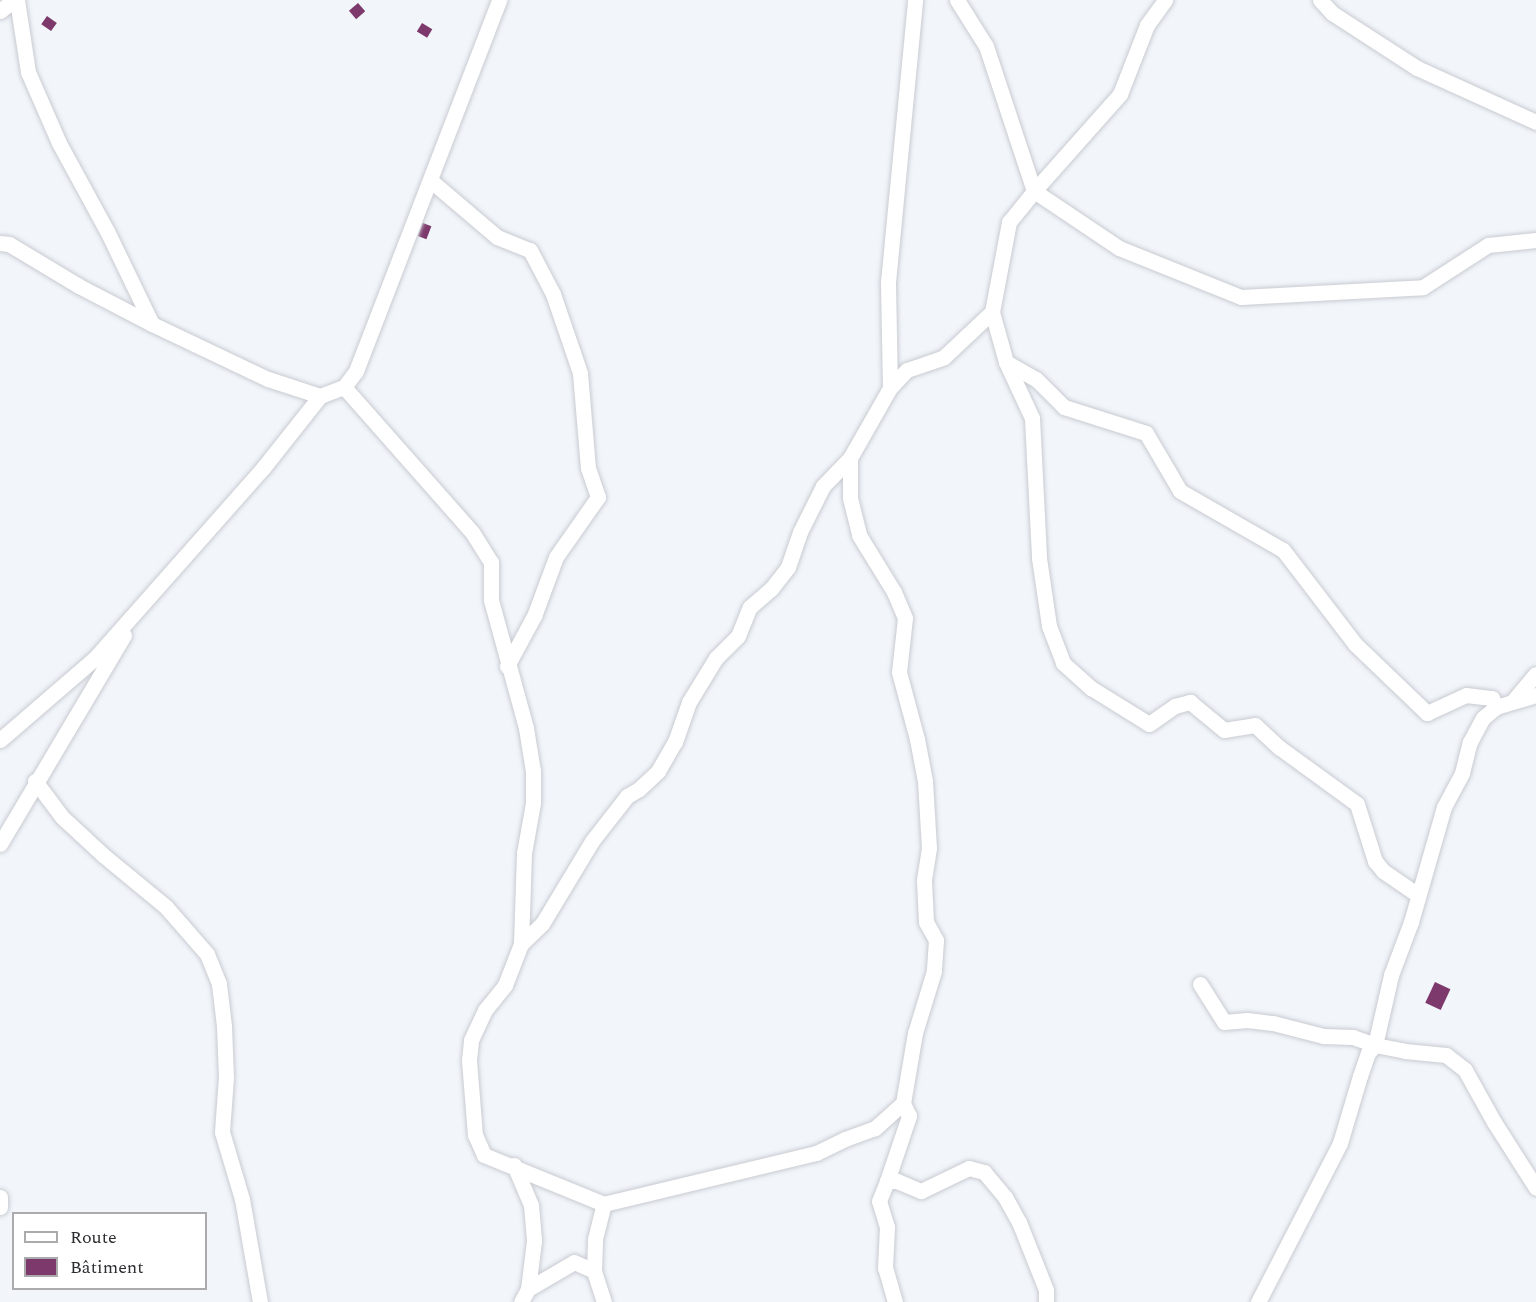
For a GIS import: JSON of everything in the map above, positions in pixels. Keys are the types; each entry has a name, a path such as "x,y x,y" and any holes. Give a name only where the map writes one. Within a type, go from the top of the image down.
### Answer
{"street":[{"path":"0,11 15,0 28,72 58,143 107,231 152,324"},
{"path":"0,740 94,659 263,468 320,396 344,387 356,371 499,0"},
{"path":"890,388 888,282 915,0"},
{"path":"957,0 986,46 1034,191 1119,248 1241,297 1423,287 1488,245 1536,240"},
{"path":"1165,0 1147,25 1120,94 1009,222 992,312 1006,362 1032,418 1039,558 1049,626 1063,663 1091,688 1149,724 1174,706 1190,702 1224,730 1256,725 1280,748 1357,804 1375,861 1383,871 1418,896"},
{"path":"1320,0 1332,14 1417,68 1536,122"},
{"path":"430,180 497,237 530,250 553,294 580,373 588,468 598,497 556,557 534,616 507,666"},
{"path":"0,243 9,244 79,286 152,324 268,379 320,396"},
{"path":"521,944 542,924 577,863 627,796 639,789 658,771 675,742 689,702 703,678 716,658 738,636 750,607 771,589 788,567 800,532 823,486 850,458 890,388 907,370 944,357 992,312"},
{"path":"1006,362 1036,379 1064,407 1146,433 1180,490 1283,550 1355,644 1427,713 1466,695 1492,698 1497,707"},
{"path":"344,387 472,532 491,562 491,600 507,666 526,728 533,771 533,803 524,853 521,944 505,985 485,1010 471,1040 469,1060 475,1135 484,1155 604,1204 816,1153 875,1128 903,1103"},
{"path":"850,458 850,498 859,535 894,592 905,618 898,672 917,739 925,781 929,848 924,881 926,922 936,940 934,970 915,1033 903,1103 909,1116 879,1201 887,1227 885,1268 895,1302"},
{"path":"0,844 35,780 143,603"},
{"path":"1512,702 1536,674"},
{"path":"1258,1302 1340,1143 1368,1053 1375,1045 1391,975 1418,896 1444,807 1462,773 1470,742 1483,718 1497,707 1536,695"},
{"path":"35,780 62,817 103,855 166,907 207,954 219,984 224,1026 226,1077 222,1132 242,1199 260,1302"},
{"path":"1200,984 1224,1022 1247,1020 1273,1023 1323,1036 1353,1037 1375,1045 1446,1055 1465,1070 1494,1122 1536,1188"},
{"path":"514,1166 531,1205 534,1241 525,1296"},
{"path":"887,1181 897,1181 921,1191 969,1168 984,1172 996,1184 1020,1222 1046,1290 1046,1302"},
{"path":"0,1197 0,1207"},
{"path":"604,1204 595,1239 594,1271 604,1302"},
{"path":"525,1296 574,1262 594,1271"}],"building":[{"path":"358,3 365,11 356,19 349,11"},
{"path":"47,16 57,23 51,31 41,24"},
{"path":"422,23 432,29 427,38 417,32"},
{"path":"423,223 431,226 426,239 418,236"},
{"path":"1435,982 1450,989 1441,1010 1425,1003"}]}
